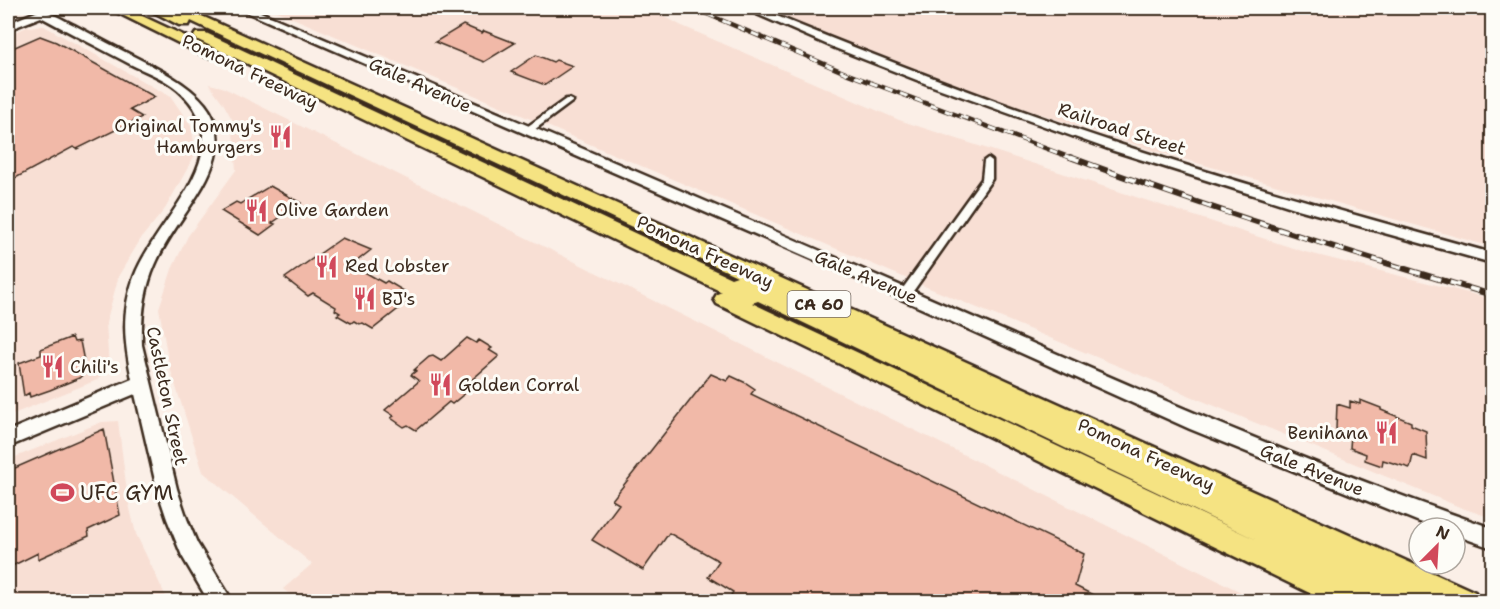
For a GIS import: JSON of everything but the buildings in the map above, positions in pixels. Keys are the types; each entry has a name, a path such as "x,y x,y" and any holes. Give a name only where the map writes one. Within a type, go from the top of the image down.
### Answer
{"highway":[{"name":"Pomona Freeway","path":"115,8 1359,602"},
{"path":"141,8 1395,602"},
{"path":"153,8 1417,602"},
{"name":"Pomona Freeway","path":"174,8 1465,602"}],"street":[{"name":"Gale Avenue","path":"243,8 905,294 1204,427 1368,493 1492,538"},
{"name":"Railroad Street","path":"749,8 917,77 1069,132 1275,197 1492,258"},
{"name":"Castleton Street","path":"8,27 40,13 176,83 194,98 209,120 212,133 211,148 200,181 153,253 134,299 132,321 133,345 177,519 189,549 222,602"},
{"path":"527,131 569,101"},
{"path":"905,294 987,179 988,161"},
{"path":"8,439 142,383"}],"shaded area":[{"path":"269,8 650,8 680,25 899,120 1305,252 1492,299 1492,518 1462,508 929,288"},
{"path":"767,8 1492,8 1492,247 1155,151 979,94 812,29"},
{"path":"44,26 171,97 191,126 196,153 165,209 142,237 119,275 106,323 109,367 97,380 8,416 8,35 27,27"},
{"path":"209,84 222,87 1259,601 298,601 283,589 312,564 203,472 169,365 159,308 172,269 188,236 236,170 232,119"},
{"path":"118,421 128,500 136,534 168,601 8,602 8,460 102,422"}],"railway":[{"path":"693,8 848,74 1074,159"},
{"path":"1070,157 1280,230 1492,295"}],"place":[{"name":"Original Tommy's Hamburgers","path":"280,136"},
{"name":"Olive Garden","path":"257,210"},
{"name":"Red Lobster","path":"327,266"},
{"name":"BJ's","path":"364,299"},
{"name":"Chili's","path":"52,367"},
{"name":"Golden Corral","path":"440,385"},
{"name":"Benihana","path":"1386,433"},
{"name":"UFC GYM","path":"62,493"}]}
